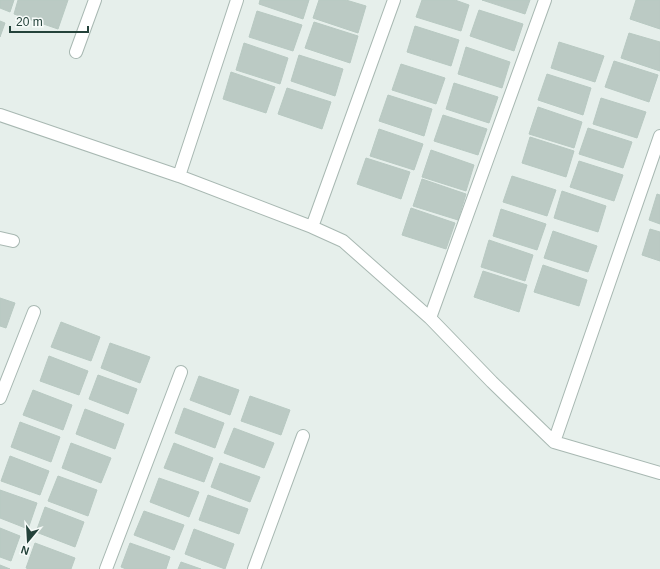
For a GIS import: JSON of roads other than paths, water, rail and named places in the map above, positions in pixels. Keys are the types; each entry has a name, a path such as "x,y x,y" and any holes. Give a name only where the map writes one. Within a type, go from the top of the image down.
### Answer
{"street":[{"path":"76,52 95,0"},
{"path":"179,176 237,0"},
{"path":"312,227 394,0"},
{"path":"430,318 545,0"},
{"path":"0,115 179,176 312,227 343,241 430,318 492,382 554,442 660,473"},
{"path":"554,442 660,136"},
{"path":"0,238 13,241"},
{"path":"0,398 34,312"},
{"path":"106,569 181,372"},
{"path":"254,569 303,436"}]}
